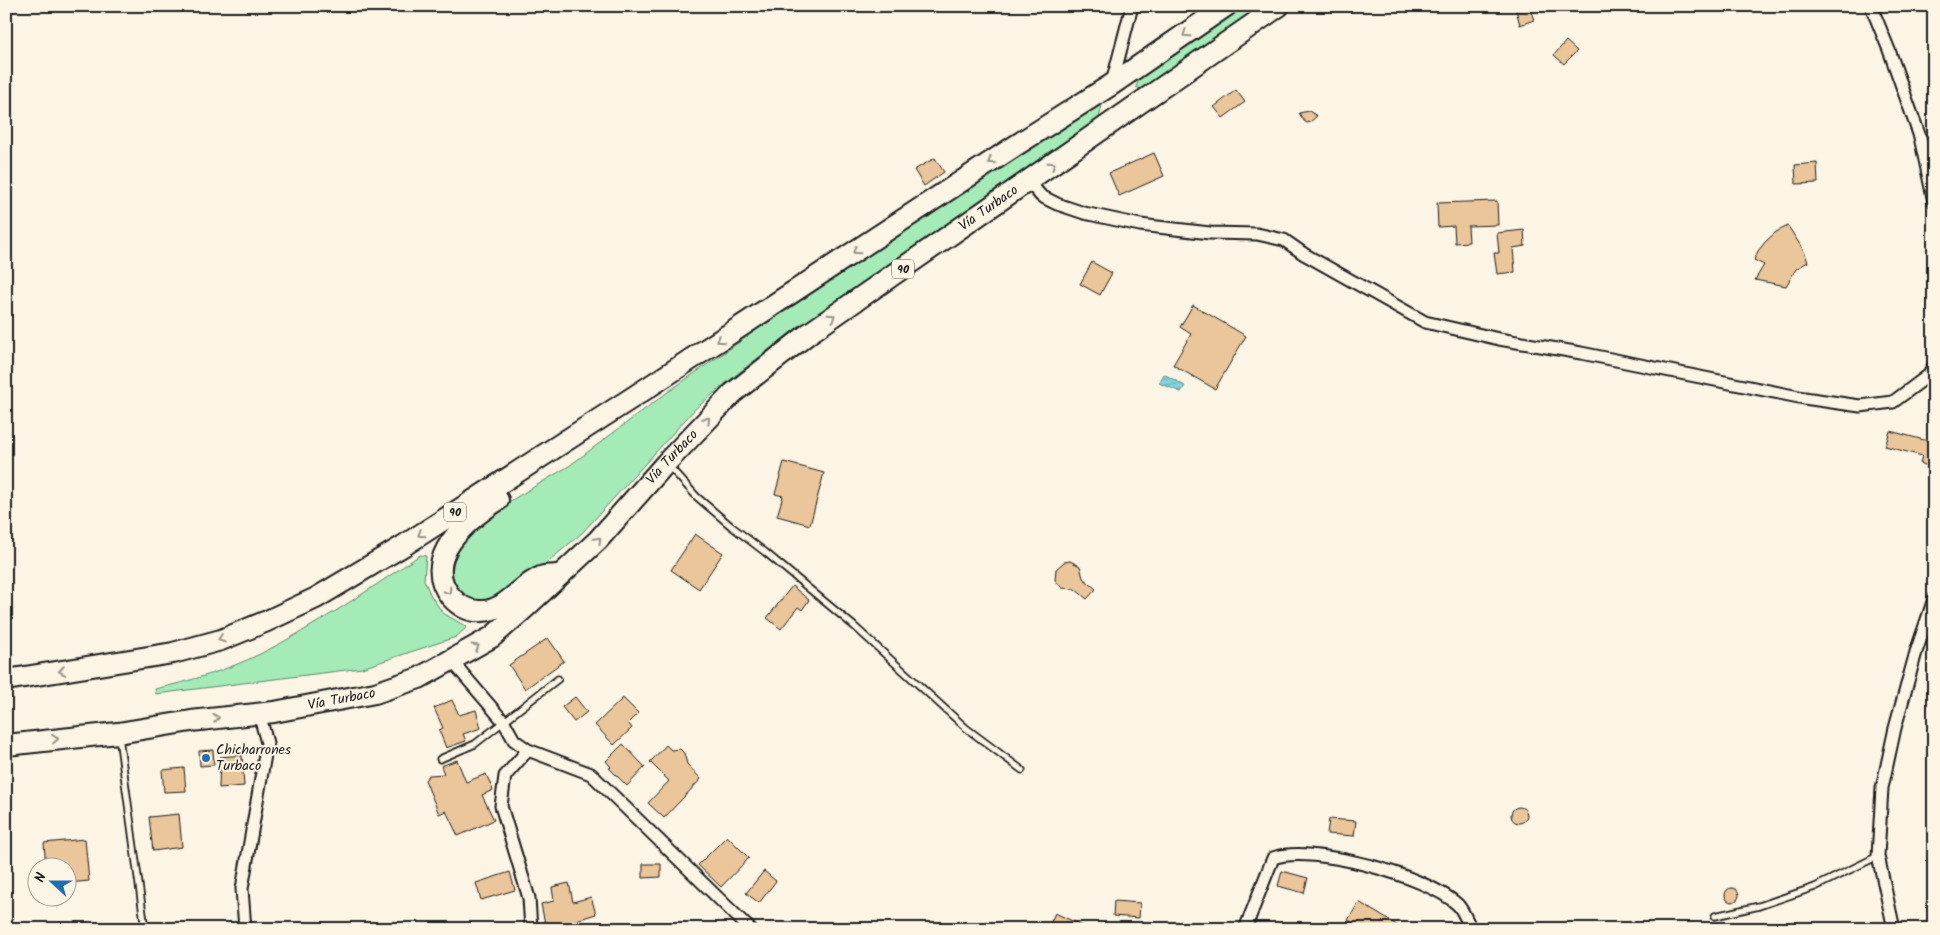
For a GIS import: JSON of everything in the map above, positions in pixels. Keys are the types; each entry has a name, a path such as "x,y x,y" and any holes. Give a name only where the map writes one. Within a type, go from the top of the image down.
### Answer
{"highway":[{"name":"90","path":"6,680 173,653 221,640 316,598 403,546 638,394 1111,85 1226,6"},
{"name":"Vía Turbaco","path":"6,744 118,733 190,721 259,713 375,693 419,678 452,661 492,637 563,574 598,540 666,463 733,393 773,360 1279,6"},
{"path":"563,574 541,577 495,610 474,611 463,607 448,592 442,582 441,563 446,548 464,526 481,511 618,418 638,394"}],"street":[{"path":"1111,85 1132,6"},
{"path":"1870,6 1890,50 1920,137 1934,202"},
{"path":"1029,182 1041,196 1057,204 1140,225 1210,233 1257,234 1284,240 1304,254 1425,322 1499,339 1581,353 1804,398 1860,406 1893,402 1929,375 1934,365"},
{"path":"1894,929 1878,856 1882,788 1893,737 1916,652 1934,599"},
{"path":"452,661 504,722 514,740 528,750 591,774 750,929"},
{"path":"244,929 242,890 267,744 259,713"},
{"path":"528,750 505,776 501,806 529,898 531,929"},
{"path":"1245,929 1273,858 1282,854 1302,854 1378,866 1422,883 1441,892 1458,906 1471,929"}],"lane":[{"path":"666,463 697,497 854,626 966,728 1022,770"},
{"path":"440,759 475,744 558,679"},
{"path":"118,733 144,929"},
{"path":"1715,916 1759,906 1815,886 1878,856"}],"green space":[{"path":"1244,6 1264,6 1143,90 1136,87 1139,79"},
{"path":"1103,101 1099,118 790,333 695,409 582,533 510,594 491,603 470,599 457,591 449,577 452,556 466,534 490,513 569,466 665,394 755,331"},
{"path":"420,555 426,556 424,580 431,596 443,613 467,627 456,637 362,668 156,694 155,689 222,670 281,643 342,607"}],"water":[{"path":"1164,374 1185,386 1181,392 1159,383"}],"building":[{"path":"1515,6 1529,6 1534,20 1520,25"},
{"path":"1566,41 1577,51 1564,64 1554,55"},
{"path":"1236,90 1245,102 1223,118 1214,107"},
{"path":"1309,111 1317,116 1307,123 1299,113"},
{"path":"1154,153 1164,176 1119,196 1109,173"},
{"path":"935,158 944,172 924,186 914,170"},
{"path":"1817,163 1818,183 1796,184 1795,165"},
{"path":"1497,201 1498,225 1468,226 1469,242 1455,243 1454,226 1438,227 1437,203"},
{"path":"1788,226 1804,251 1808,262 1796,269 1786,286 1755,280 1764,265 1754,260 1758,251 1776,232"},
{"path":"1524,230 1525,246 1513,248 1515,272 1497,274 1494,253 1499,253 1497,233"},
{"path":"1092,262 1112,273 1100,295 1080,284"},
{"path":"1193,305 1246,336 1215,389 1173,365 1191,334 1180,327"},
{"path":"1933,428 1934,460 1930,467 1920,463 1922,456 1885,446 1890,431 1928,441"},
{"path":"784,462 824,473 810,525 777,516 783,496 775,494"},
{"path":"695,534 723,553 699,589 671,570"},
{"path":"1070,561 1080,566 1083,578 1096,589 1087,599 1075,589 1062,588 1055,580 1056,569 1064,562"},
{"path":"792,586 809,600 802,610 798,607 781,629 767,618"},
{"path":"548,638 564,661 525,689 509,665"},
{"path":"575,697 587,712 574,722 562,707"},
{"path":"623,698 638,713 628,723 632,728 614,745 595,725"},
{"path":"452,700 459,715 476,710 481,728 463,734 466,741 446,748 439,730 443,728 434,708"},
{"path":"623,744 645,767 627,786 609,768 611,767 606,761"},
{"path":"666,745 671,750 680,749 684,753 687,764 701,779 664,818 648,803 669,781 650,762"},
{"name":"Chicharrones Turbaco","path":"213,750 214,765 200,766 199,751"},
{"path":"242,755 244,786 219,788 220,757"},
{"path":"457,760 466,782 486,774 493,790 482,795 494,820 458,836 446,811 439,814 425,780 429,775 444,774 441,766"},
{"path":"184,768 186,791 164,792 162,770"},
{"path":"1519,807 1525,809 1527,815 1525,821 1519,823 1513,821 1511,815 1513,809"},
{"path":"179,814 182,847 153,851 149,817"},
{"path":"1329,819 1356,821 1354,836 1327,834"},
{"path":"727,836 749,858 721,887 698,865"},
{"path":"85,839 89,881 78,882 78,858 45,858 44,843"},
{"path":"643,864 661,864 661,877 643,878"},
{"path":"764,871 776,881 759,903 746,893"},
{"path":"1282,871 1308,878 1304,893 1278,886"},
{"path":"510,872 515,890 481,900 476,883"},
{"path":"569,883 573,902 591,897 596,914 573,921 574,925 546,929 541,904 554,901 552,887"},
{"path":"1732,888 1737,890 1739,895 1737,900 1732,902 1727,900 1725,895 1727,890"},
{"path":"1114,901 1140,903 1139,918 1113,916"},
{"path":"1359,902 1403,929 1361,929 1348,920"},
{"path":"1055,913 1090,929 1057,929 1049,926"}],"place":[{"name":"Chicharrones Turbaco","path":"206,758"}]}
